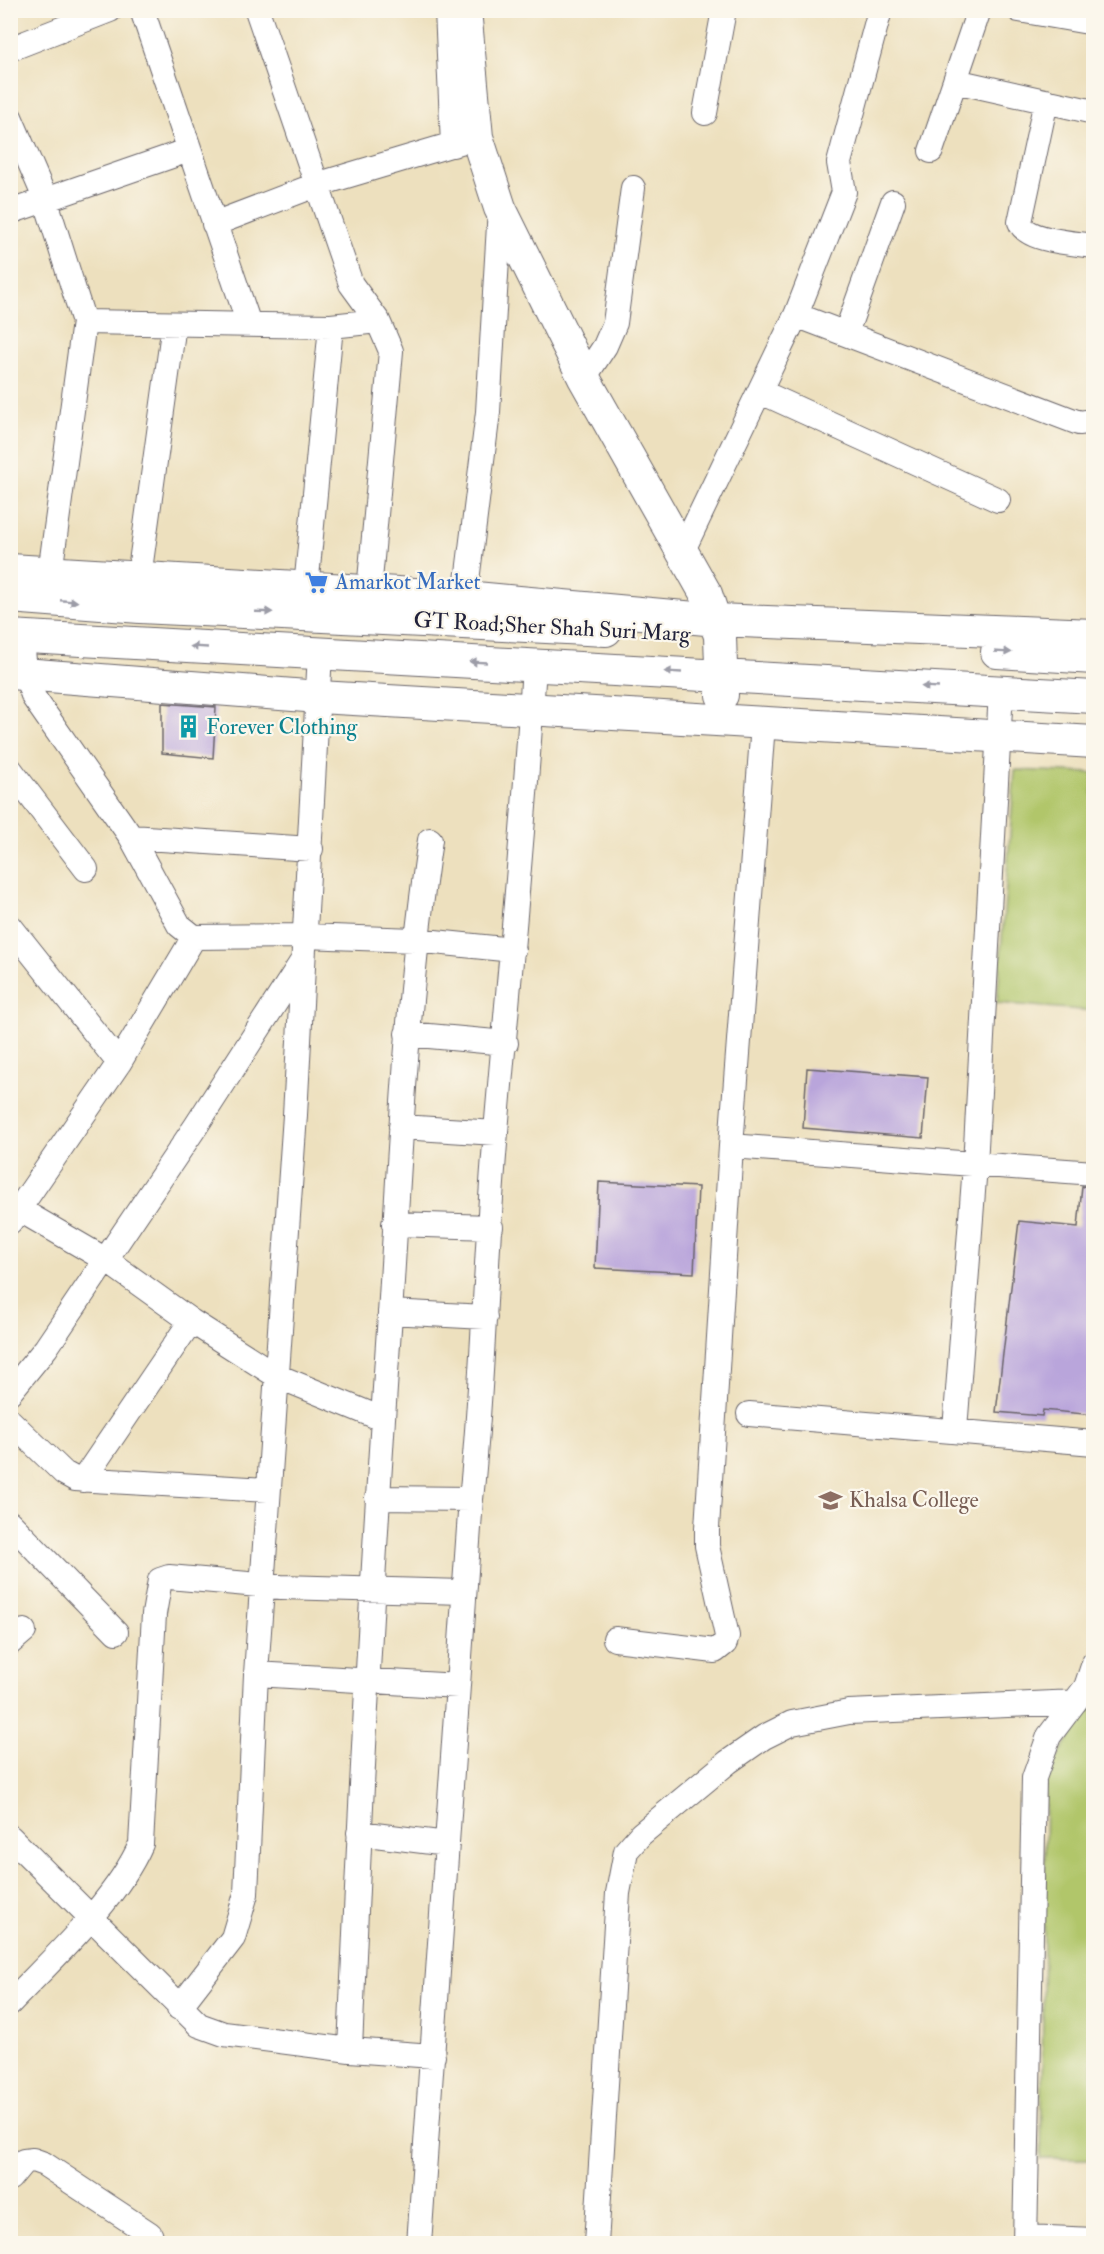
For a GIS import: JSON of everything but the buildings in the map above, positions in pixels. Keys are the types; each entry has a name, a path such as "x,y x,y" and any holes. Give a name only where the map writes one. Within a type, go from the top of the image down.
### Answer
{"main road":[{"path":"465,10 465,141 584,378 683,549 718,628 722,720"},
{"path":"10,570 465,597 718,628 1094,635"},
{"name":"GT Road;Sher Shah Suri Marg","path":"10,597 140,607 718,628 1094,658"},
{"name":"GT Road;Sher Shah Suri Marg","path":"16,636 1094,697"},
{"path":"18,682 1094,742"}],"street":[{"path":"10,49 110,10"},
{"path":"142,10 249,324"},
{"path":"257,10 351,284 378,321 389,341 392,363 369,591"},
{"path":"214,224 316,185 465,141 447,10"},
{"path":"705,113 724,10"},
{"path":"683,549 761,392 796,315 844,192 839,163 880,10"},
{"path":"931,151 979,10"},
{"path":"1034,12 1094,23"},
{"path":"955,81 1094,112"},
{"path":"1046,101 1020,222 1022,228 1031,235 1094,246"},
{"path":"10,117 45,198 84,322 50,573"},
{"path":"10,212 189,150"},
{"path":"584,378 615,323 633,188"},
{"path":"846,333 893,202"},
{"path":"465,597 488,412 500,208"},
{"path":"796,315 1079,423 1094,421"},
{"path":"84,322 330,326 378,321"},
{"path":"139,577 174,324"},
{"path":"306,588 330,326"},
{"path":"761,392 998,500"},
{"path":"16,636 18,682 38,705 131,837 179,925 194,937 304,936 415,940 513,950"},
{"path":"179,2008 233,1938 244,1908 256,1674 295,1115 320,653"},
{"path":"419,2244 496,1133 506,1043 534,666"},
{"path":"956,1430 975,1165 1001,692"},
{"path":"615,1639 715,1651 725,1643 727,1636 707,1546 731,1146 763,723"},
{"path":"10,769 86,869"},
{"path":"131,837 311,849"},
{"path":"350,2050 359,1833 394,1224 415,940 430,840"},
{"path":"10,926 119,1063"},
{"path":"194,937 119,1063 15,1216 106,1260 191,1320 277,1376 382,1419"},
{"path":"10,1392 46,1348 106,1260 196,1126 302,961"},
{"path":"407,1034 506,1043"},
{"path":"401,1126 496,1133"},
{"path":"731,1146 1094,1173"},
{"path":"394,1224 491,1227"},
{"path":"390,1312 485,1317"},
{"path":"83,1480 191,1320"},
{"path":"749,1414 1094,1443"},
{"path":"10,1421 64,1473 83,1480 268,1490"},
{"path":"377,1498 471,1499"},
{"path":"10,1523 116,1632"},
{"path":"10,2003 90,1918 131,1864 141,1844 157,1583 168,1577 262,1586 464,1592"},
{"path":"1093,1671 1075,1702 1049,1736 1034,1778 1025,2240 1094,2240"},
{"path":"256,1674 458,1686"},
{"path":"596,2244 618,1893 626,1851 728,1762 764,1737 792,1723 849,1713 1075,1702"},
{"path":"359,1833 447,1844"},
{"path":"11,1838 154,1980 179,2008 210,2031 350,2050 433,2056"},
{"path":"10,2178 24,2161 33,2160 44,2164 150,2234 153,2244"}],"green space":[{"path":"1015,770 1093,773 1093,1011 997,1003"},
{"path":"1093,1700 1093,2159 1041,2159 1046,1776"}],"place":[{"name":"Amarkot Market","path":"317,582"},
{"name":"Forever Clothing","path":"188,727"},
{"name":"Khalsa College","path":"831,1500"}]}
